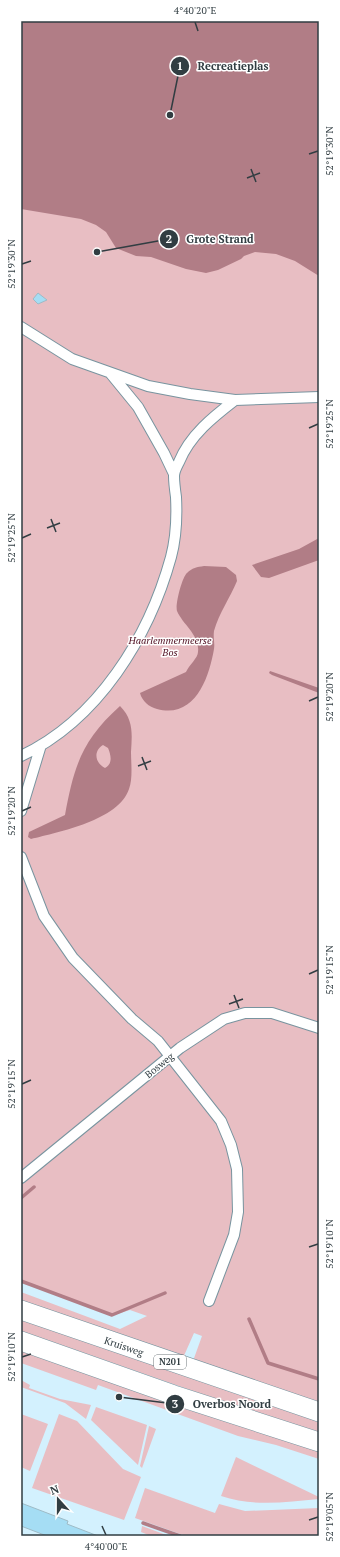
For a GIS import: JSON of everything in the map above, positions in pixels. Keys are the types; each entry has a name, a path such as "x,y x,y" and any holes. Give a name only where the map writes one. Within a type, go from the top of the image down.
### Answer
{"highway":[{"name":"Kruisweg","path":"21,1310 319,1412"},
{"path":"21,1341 174,1395 319,1442"}],"street":[{"path":"21,327 72,359 148,386 190,394 235,400 319,398"},
{"path":"21,756 41,745 78,718 106,688 121,667 148,620 171,556 176,526 174,474 138,407 111,374"},
{"path":"174,474 190,441 202,427 235,400"},
{"path":"21,811 41,745"},
{"path":"21,857 44,916 73,958 132,1020 158,1041 221,1121 231,1145 237,1169 238,1212 234,1235 209,1301"},
{"name":"Bosweg","path":"21,1178 170,1056 203,1031 224,1019 245,1013 272,1013 319,1028"}],"green space":[{"name":"Haarlemmermeerse Bos","path":"21,21 319,21 319,1403 193,1361 202,1336 194,1333 183,1358 21,1301 21,1292 120,1329 147,1316 130,1310 114,1315 21,1280"},
{"path":"21,1316 234,1393 319,1420 319,1435 21,1331"},
{"path":"21,1349 319,1450 319,1459 276,1445 238,1436 98,1385 96,1390 21,1363"},
{"path":"21,1380 30,1385 29,1388 60,1399 91,1405 86,1419 65,1403 21,1387"},
{"path":"96,1407 147,1425 138,1465 91,1420"},
{"path":"21,1414 48,1424 30,1471 21,1467"},
{"path":"59,1414 77,1421 123,1469 141,1477 124,1520 32,1488"},
{"path":"149,1426 156,1429 142,1468 140,1466"},
{"path":"236,1457 319,1497 319,1499 257,1503 245,1502 221,1496"},
{"path":"145,1488 215,1513 219,1504 245,1511 319,1508 319,1536 186,1536 135,1518"},
{"path":"142,1526 169,1536 151,1536 141,1532"}],"shaded area":[{"path":"21,21 319,21 319,276 295,261 276,254 255,252 244,256 241,259 218,270 206,273 186,269 151,257 136,256 116,248 106,232 96,225 81,219 21,209"},
{"path":"319,538 319,560 269,578 261,577 252,565 299,549"},
{"path":"197,567 226,567 236,575 237,581 214,631 214,649 208,672 198,694 181,708 170,710 154,708 144,701 140,693 186,672 198,654 198,646 194,635 177,611 177,603 179,591 185,576 189,571"},
{"path":"270,671 319,688 319,693 272,675 269,673"},
{"path":"120,706 125,711 130,722 132,740 132,770 129,789 123,800 101,817 87,823 57,833 31,839 28,837 29,832 65,815 76,768 88,743 107,718","holes":["103,745 108,748 110,762 105,768 99,763 96,757 98,750"]}],"building":[{"path":"38,293 47,300 38,304 33,299"},
{"path":"21,1503 68,1521 67,1524 98,1536 47,1536 21,1526"}],"waterway":[{"path":"21,1198 34,1187"},
{"path":"21,1281 112,1315 165,1293"},
{"path":"249,1319 268,1363 319,1379"},
{"path":"143,1523 180,1536"}],"place":[{"name":"Recreatieplas","path":"170,115"},
{"name":"Grote Strand","path":"97,252"},
{"name":"Overbos Noord","path":"119,1397"}]}
